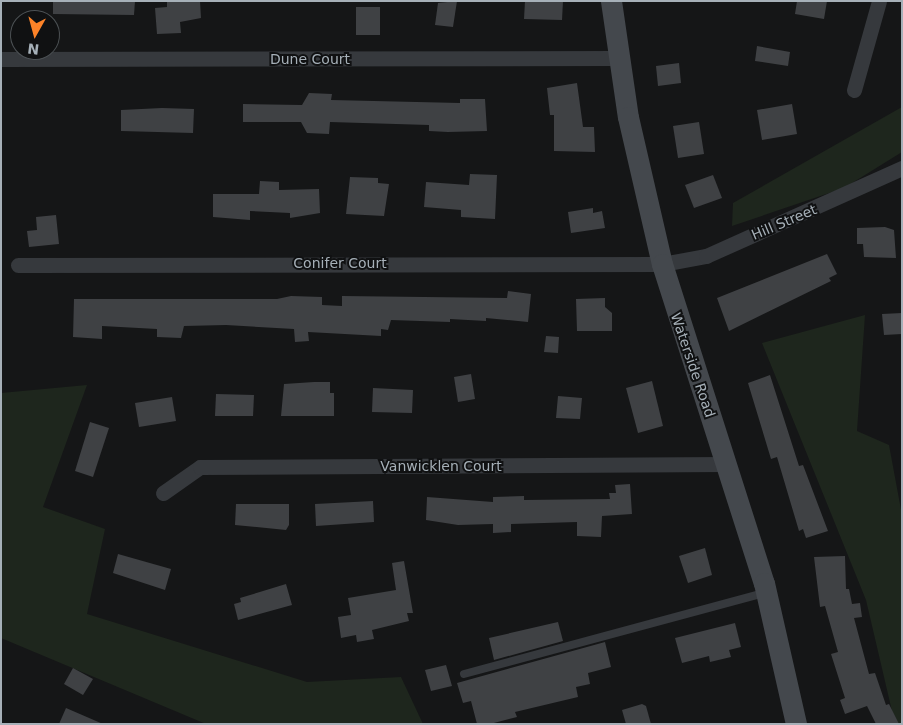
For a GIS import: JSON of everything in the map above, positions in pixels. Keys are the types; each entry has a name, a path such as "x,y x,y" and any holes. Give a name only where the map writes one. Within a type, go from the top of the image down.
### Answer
{"main road":[{"name":"Waterside Road","path":"611,1 618,58 662,264 727,464 766,592 796,724"}],"street":[{"path":"854,90 879,1"},
{"name":"Dune Court","path":"1,59 618,58"},
{"name":"Hill Street","path":"662,264 706,256 902,168"},
{"name":"Conifer Court","path":"18,265 662,264"},
{"name":"Vanwicklen Court","path":"163,493 200,467 727,464"}],"lane":[{"path":"464,674 766,592"}],"shaded area":[{"path":"902,107 902,152 844,188 732,226 733,203"},
{"path":"865,315 857,431 889,445 902,515 902,724 895,724 866,600 762,343"},
{"path":"87,385 43,507 105,529 87,614 307,682 401,677 423,724 206,724 1,638 1,393"}],"building":[{"path":"53,1 135,1 134,15 60,14 60,10 53,10"},
{"path":"167,1 200,1 201,18 180,22 181,33 157,34 155,8 167,7"},
{"path":"457,1 453,27 435,25 438,3"},
{"path":"525,1 563,1 562,20 524,19"},
{"path":"797,1 827,1 824,19 795,14"},
{"path":"356,7 380,7 380,35 356,35"},
{"path":"757,46 790,52 788,66 755,61"},
{"path":"679,63 681,83 658,86 656,66"},
{"path":"577,83 583,127 594,127 595,152 554,151 554,115 550,115 547,88"},
{"path":"309,93 332,94 331,100 460,103 460,99 485,99 487,131 429,131 429,125 330,122 329,134 307,133 301,122 243,122 243,104 302,105"},
{"path":"792,104 797,134 762,140 757,110"},
{"path":"194,109 193,133 121,131 121,110"},
{"path":"699,122 704,154 678,158 673,126"},
{"path":"470,174 497,175 495,219 461,217 461,210 424,207 426,182 469,185"},
{"path":"713,175 722,198 694,208 685,185"},
{"path":"350,177 378,178 378,183 389,184 384,216 346,214"},
{"path":"260,181 279,182 279,190 319,189 320,213 290,218 290,213 250,211 250,220 213,217 213,194 259,194"},
{"path":"593,208 593,213 602,211 605,228 571,233 568,212"},
{"path":"56,215 59,244 29,247 27,231 37,230 36,217"},
{"path":"885,227 894,230 896,258 864,257 863,244 857,244 857,228"},
{"path":"827,254 837,274 829,278 831,281 729,331 717,298"},
{"path":"508,291 531,294 528,322 486,318 486,321 450,319 450,322 391,320 388,330 381,329 381,336 308,332 309,341 295,342 294,329 226,325 184,326 181,338 157,337 157,329 102,326 102,339 73,337 74,299 277,299 291,296 322,297 322,305 342,306 342,296 507,298"},
{"path":"605,298 605,307 612,313 612,331 577,331 576,299"},
{"path":"902,313 902,334 884,335 882,314"},
{"path":"546,336 559,337 558,353 544,352"},
{"path":"471,374 475,399 458,402 454,377"},
{"path":"770,375 799,466 803,465 828,531 806,538 803,529 799,531 777,457 771,459 748,383"},
{"path":"652,381 663,426 638,433 626,388"},
{"path":"330,382 330,393 334,393 334,416 281,416 284,384"},
{"path":"373,388 413,390 412,413 372,412"},
{"path":"216,394 254,395 253,416 215,416"},
{"path":"558,396 582,398 580,419 556,418"},
{"path":"172,397 176,421 139,427 135,403"},
{"path":"90,422 109,428 93,477 75,471"},
{"path":"630,484 632,514 602,516 601,537 577,536 577,522 511,524 511,532 493,533 493,524 458,525 426,520 427,497 493,502 493,497 524,496 524,500 610,499 609,493 616,493 615,485"},
{"path":"373,501 374,522 316,526 315,504"},
{"path":"236,504 289,504 289,525 286,530 235,525"},
{"path":"705,548 712,575 688,583 679,556"},
{"path":"118,554 171,569 165,590 113,573"},
{"path":"845,556 846,589 849,589 852,604 860,603 862,617 854,618 869,674 875,673 886,705 889,704 899,724 876,724 867,706 845,714 840,700 845,698 831,654 838,652 825,606 820,607 814,557"},
{"path":"404,561 413,613 407,613 409,621 372,630 374,639 357,642 356,635 341,638 338,617 351,615 348,598 396,590 392,563"},
{"path":"286,584 292,605 238,620 234,604 241,602 240,598"},
{"path":"558,622 563,641 494,660 489,638"},
{"path":"735,623 741,647 729,650 731,657 710,662 709,656 682,663 675,638"},
{"path":"605,642 611,667 588,673 590,684 576,687 578,697 515,712 517,717 490,724 477,724 471,701 463,703 457,683"},
{"path":"446,665 452,686 431,691 425,670"},
{"path":"73,668 93,679 83,695 64,684"},
{"path":"642,704 646,706 651,724 626,724 622,710"},
{"path":"66,708 103,724 59,724"}]}
